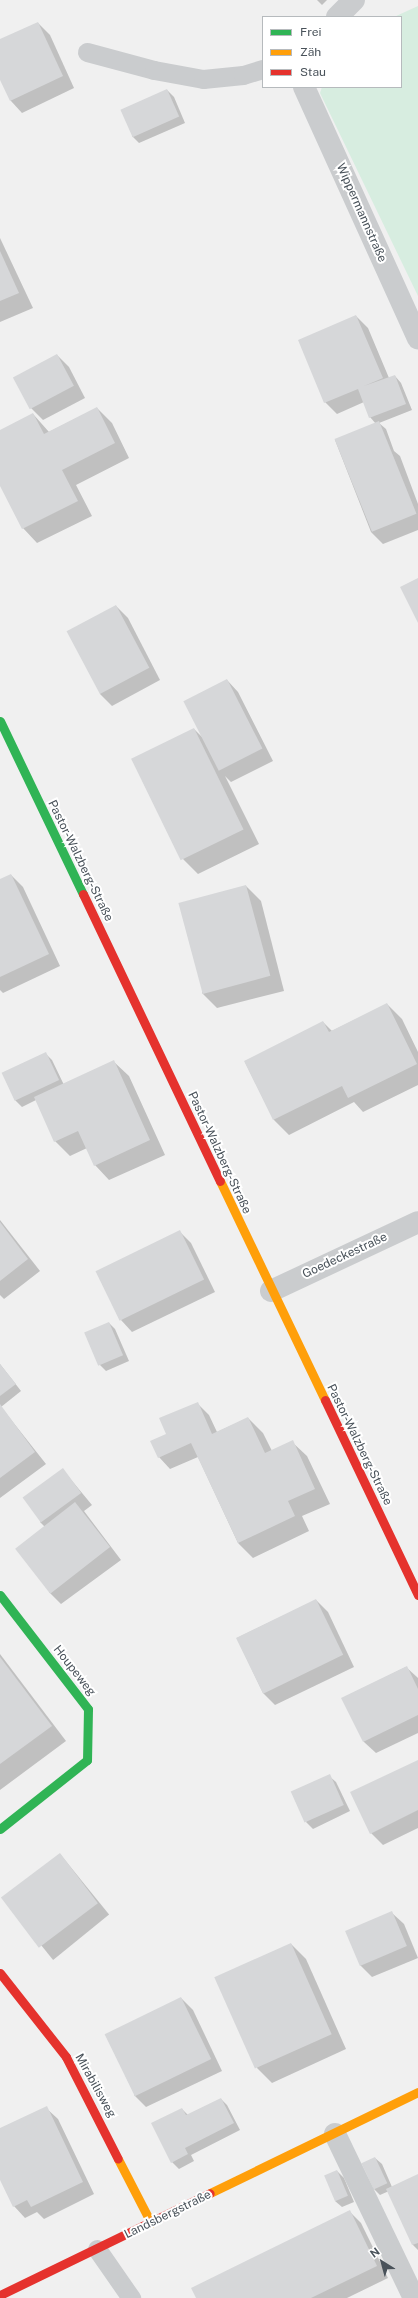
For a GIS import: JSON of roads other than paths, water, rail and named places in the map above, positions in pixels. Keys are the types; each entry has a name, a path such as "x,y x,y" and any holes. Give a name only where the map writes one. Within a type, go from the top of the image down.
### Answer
{"street":[{"path":"338,16 354,0"},
{"name":"Wippermannstraße","path":"304,88 418,338"},
{"name":"Pastor-Walzberg-Straße","path":"0,721 271,1291 418,1595"},
{"name":"Goedeckestraße","path":"271,1291 418,1222"},
{"name":"Houpeweg","path":"0,1596 88,1709 87,1760 0,1829"},
{"name":"Mirabilisweg","path":"0,1972 66,2057 151,2223"},
{"name":"Landsbergstraße","path":"0,2295 336,2134 418,2092"},
{"path":"336,2134 414,2298"}],"lane":[{"path":"87,52 154,70 203,79 243,75 262,69"},
{"path":"97,2248 131,2298"}]}
